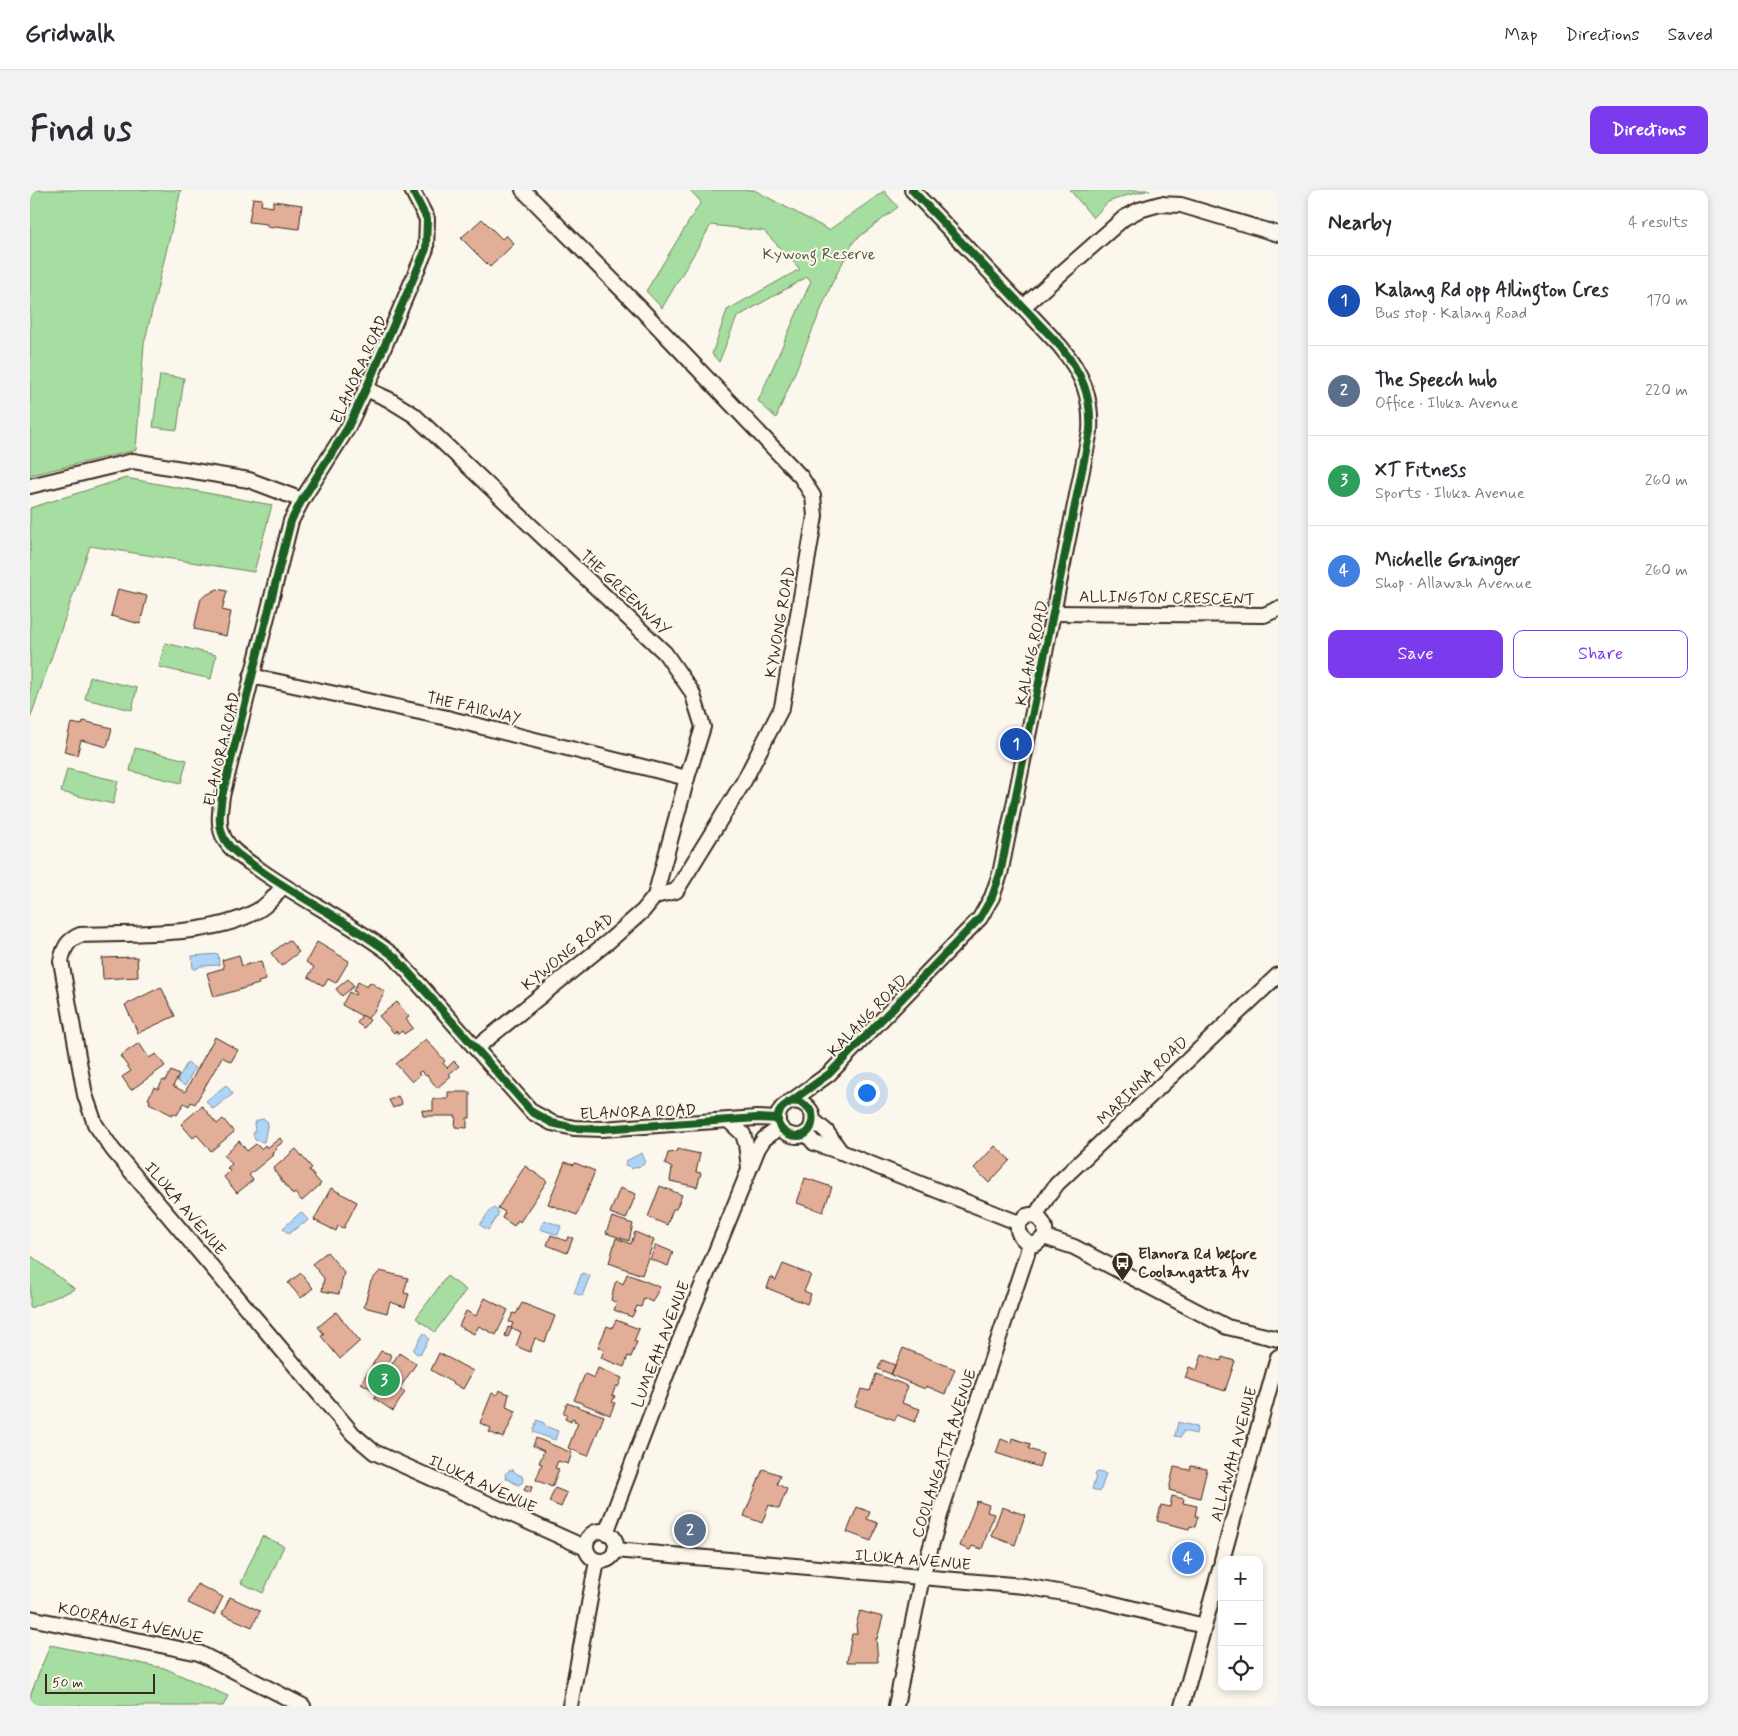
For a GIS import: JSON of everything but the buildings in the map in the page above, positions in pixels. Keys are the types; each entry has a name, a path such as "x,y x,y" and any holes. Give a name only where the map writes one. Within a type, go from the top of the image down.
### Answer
{"street":[{"name":"ELANORA ROAD","path":"412,190 427,219 426,249 347,429 302,500 291,521 222,796 219,822 225,840 236,853 283,886 378,944 395,957 532,1112 552,1123 574,1128 602,1129 729,1121 779,1123"},
{"name":"KYWONG ROAD","path":"476,1048 609,941 643,911 655,896 676,891 744,781 782,707 815,516 813,496 801,477 524,190"},
{"name":"KALANG ROAD","path":"808,1106 829,1074 980,918 992,897 1000,874 1089,440 1091,415 1086,389 1076,367 1060,346 912,190"},
{"path":"1023,307 1124,218 1139,210 1160,204 1181,205 1278,234"},
{"name":"THE GREENWAY","path":"366,389 388,399 414,415 665,652 692,692 703,727 655,896"},
{"path":"30,486 133,461 249,480 302,500"},
{"name":"ALLINGTON CRESCENT","path":"1053,613 1264,615 1278,609"},
{"name":"THE FAIRWAY","path":"251,676 442,717 687,778"},
{"name":"ILUKA AVENUE","path":"283,886 274,898 255,912 224,924 181,932 80,935 72,938 66,945 61,961 85,1096 95,1124 113,1150 353,1434 374,1452 586,1548"},
{"name":"MARINNA ROAD","path":"1035,1216 1057,1184 1278,975"},
{"name":"KALANG ROAD","path":"789,1102 829,1074"},
{"path":"749,1169 758,1148 779,1123 781,1109 789,1102 800,1102 808,1106 812,1113 813,1120 810,1130 799,1136 785,1133 779,1123"},
{"path":"813,1120 826,1131 841,1152"},
{"path":"729,1121 743,1134 749,1169"},
{"path":"806,1133 814,1142 1019,1223"},
{"name":"LUMEAH AVENUE","path":"606,1533 671,1362 749,1169"},
{"path":"1026,1216 1039,1218 1045,1227 1044,1237 1036,1244 1029,1244 1020,1236 1018,1231 1019,1223 1026,1216"},
{"path":"1044,1237 1074,1247 1227,1327 1278,1339"},
{"name":"COOLANGATTA AVENUE","path":"896,1706 922,1577 943,1506 1029,1244"},
{"name":"ALLAWAH AVENUE","path":"1223,1556 1278,1358"},
{"path":"598,1532 606,1533 613,1538 615,1550 610,1558 597,1561 590,1556 586,1548 590,1536 598,1532"},
{"name":"ILUKA AVENUE","path":"615,1550 1024,1586 1086,1597 1204,1626"},
{"path":"570,1706 597,1561"},
{"name":"ALLAWAH AVENUE","path":"1182,1706 1218,1575"},
{"name":"KOORANGI AVENUE","path":"30,1618 199,1652 303,1706"}],"green space":[{"path":"30,190 181,190 144,344 136,450 30,475"},
{"name":"Kywong Reserve","path":"690,190 754,190 829,230 884,191 898,207 854,241 832,283 776,418 758,401 811,281 807,277 737,317 719,362 712,354 727,310 800,269 764,231 711,225 662,308 646,291 701,202"},
{"path":"1070,190 1150,190 1108,202 1093,218"},
{"path":"160,375 184,378 177,430 153,427"},
{"path":"126,478 272,505 254,572 90,546 30,719 30,508"},
{"path":"165,643 216,655 211,679 159,667"},
{"path":"90,677 137,688 132,710 85,699"},
{"path":"135,748 187,760 181,783 130,771"},
{"path":"67,769 118,781 113,804 61,792"},
{"path":"30,1255 75,1289 30,1308"},
{"path":"447,1276 466,1290 435,1332 416,1318"},
{"path":"262,1536 284,1546 263,1593 241,1583"},
{"path":"50,1645 164,1668 228,1696 223,1706 30,1706 30,1696"}],"water":[{"path":"218,954 219,965 201,966 193,969 192,956"},
{"path":"187,1063 195,1068 185,1086 177,1081"},
{"path":"226,1085 233,1094 213,1109 206,1101"},
{"path":"264,1119 268,1122 264,1142 255,1140 253,1134 255,1131 254,1123"},
{"path":"642,1153 645,1161 643,1165 631,1169 631,1167 625,1165 626,1161"},
{"path":"494,1208 498,1211 498,1215 488,1230 480,1225 490,1210"},
{"path":"301,1212 308,1220 288,1234 283,1228"},
{"path":"544,1220 561,1226 558,1235 540,1229"},
{"path":"582,1273 590,1276 582,1296 574,1293"},
{"path":"424,1333 429,1339 421,1353 417,1354 413,1350"},
{"path":"537,1420 544,1423 545,1426 558,1431 555,1440 533,1432"},
{"path":"1178,1422 1197,1427 1196,1434 1183,1431 1181,1437 1175,1436"},
{"path":"510,1470 522,1476 522,1483 518,1485 506,1478 505,1474"},
{"path":"1098,1472 1106,1474 1100,1492 1092,1489 1096,1477 1095,1474"}],"cycle path":[{"path":"412,190 427,219 426,249 347,429 302,500 291,521 222,796 220,818 222,835 232,849 246,860 395,957 532,1112 552,1123 574,1128 602,1129 757,1118 778,1119"},
{"path":"789,1102 793,1102 797,1102 803,1103 812,1113 812,1125 807,1132 800,1136 785,1132 780,1126 778,1118 781,1109 785,1105 790,1102 795,1099 829,1074 980,918 992,897 1000,874 1090,431 1087,396 1080,376 1068,356 912,190"}],"place":[{"name":"Kalang Rd opp Allington Cres","path":"1016,744"},
{"name":"Elanora Rd before Coolangatta Av","path":"1122,1281"},
{"name":"XT Fitness","path":"384,1380"},
{"name":"The Speech hub","path":"690,1530"},
{"name":"Michelle Grainger","path":"1188,1558"}]}
